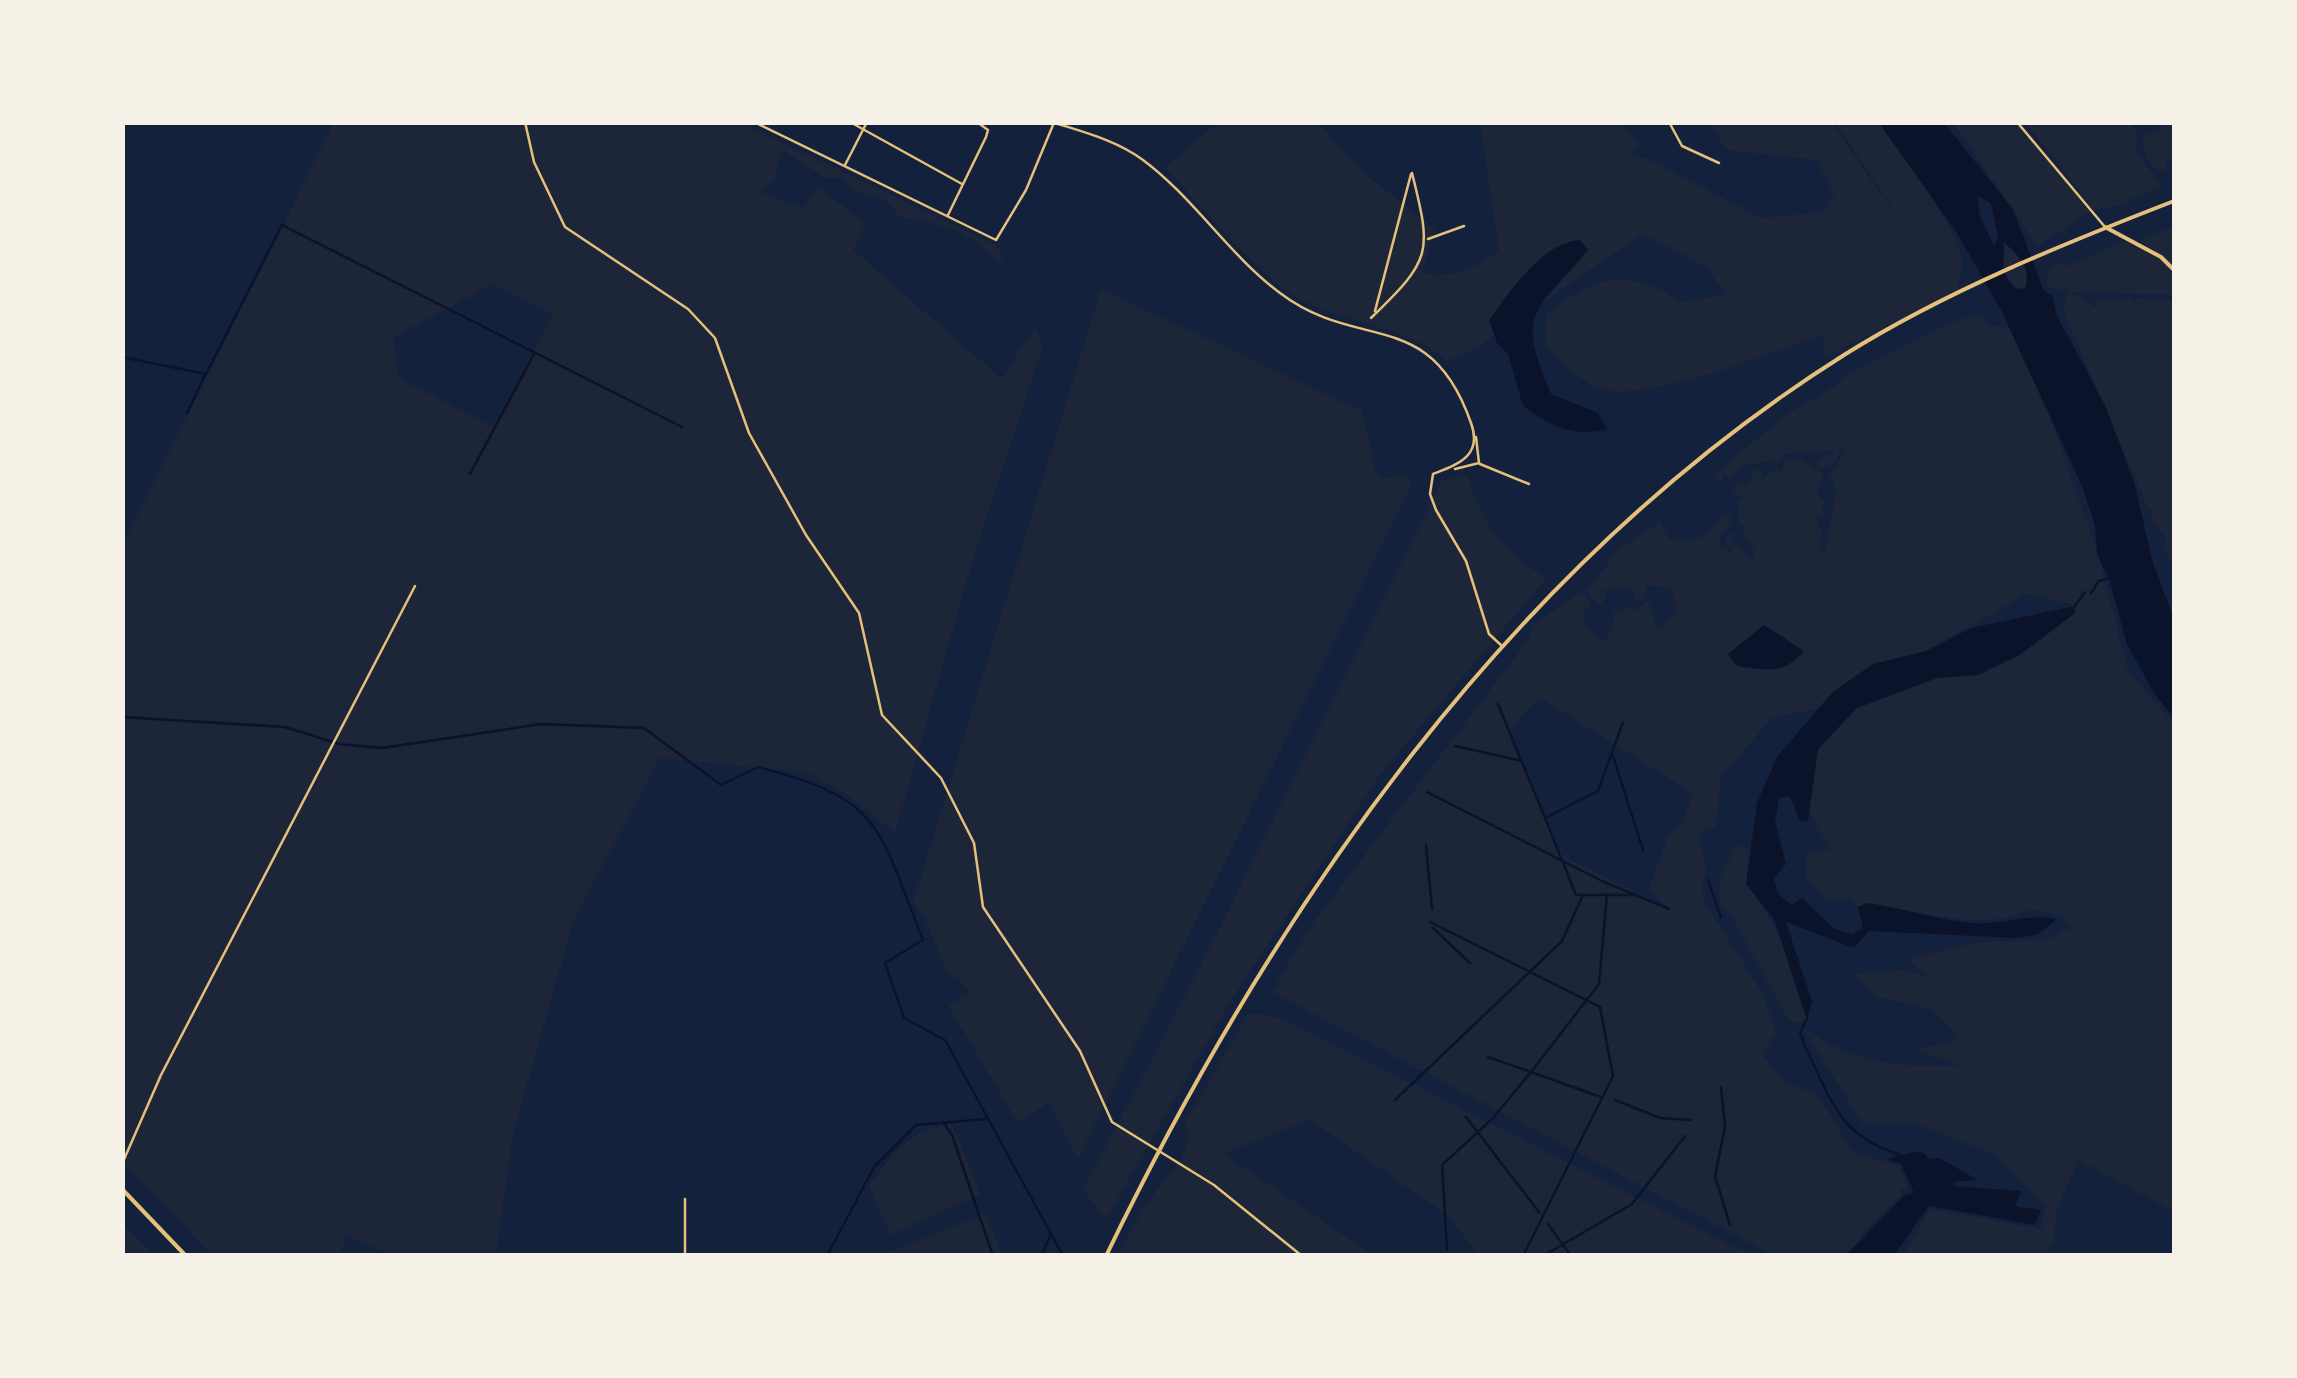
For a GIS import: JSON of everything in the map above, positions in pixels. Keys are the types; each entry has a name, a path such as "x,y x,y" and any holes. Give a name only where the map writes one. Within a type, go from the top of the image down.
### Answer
{"main road":[{"path":"1106,1256 1158,1150 1251,986 1378,795 1426,732 1566,581 1722,440 1848,353 1960,295 2174,200"},
{"path":"2106,228 2161,256 2174,270"},
{"path":"122,1189 186,1256"}],"street":[{"path":"525,122 534,162 564,227 688,309 714,338 749,434 806,535 858,613 882,715 942,778 974,843 980,899 996,930 1080,1051 1112,1122 1214,1185 1302,1256"},
{"path":"754,122 996,240 1026,190 1052,123 1101,137 1142,160 1280,294 1363,329 1404,339 1439,362 1456,386 1476,435 1479,463"},
{"path":"850,122 962,184"},
{"path":"844,166 867,122"},
{"path":"947,216 988,130 977,122"},
{"path":"1669,122 1682,146 1719,163"},
{"path":"2017,122 2106,228"},
{"path":"1363,329 1406,284 1426,240 1412,173 1383,292 1371,318"},
{"path":"1426,240 1464,226"},
{"path":"1453,469 1474,448 1476,435"},
{"path":"1504,648 1490,634 1466,561 1430,494 1433,474 1479,463 1529,484"},
{"path":"122,1164 161,1075 414,586"},
{"path":"685,1199 685,1256"}],"shaded area":[{"path":"334,123 741,123 996,245 1004,261 996,261 979,243 953,230 901,218 887,201 851,190 844,177 827,179 781,149 775,180 760,192 804,208 818,186 865,224 853,250 1002,379 1035,326 1043,346 972,562 895,833 848,795 809,773 660,758 574,919 513,1134 496,1255 392,1255 347,1236 339,1255 212,1255 123,1162 122,546","holes":["493,284 553,314 494,427 398,378 394,337"]},
{"path":"1218,123 1319,123 1361,171 1435,229 1422,273 1443,275 1472,267 1499,251 1481,128 1488,123 1619,123 1639,143 1631,155 1646,158 1762,218 1824,212 1834,194 1816,160 1727,150 1708,123 1832,123 1926,260 1836,123 1880,123 1927,190 1958,246 1962,262 1960,289 1825,357 1823,335 1686,380 1632,391 1601,389 1584,380 1546,346 1546,314 1581,291 1612,280 1644,283 1681,302 1725,295 1707,267 1642,234 1480,346 1447,361 1413,339 1298,298 1264,272 1229,237 1165,167"},
{"path":"1879,123 1944,123 2013,209 2043,289 2053,297 2057,316 2105,405 2135,485 2152,560 2174,620 2174,718 2154,693 2127,644 2110,582 2097,554 2095,526 2082,486 2001,310 1957,233","holes":["1978,196 1991,203 1998,236 1994,246 1979,214","2003,242 2025,268 2025,288 2016,289 2007,277"]},
{"path":"1954,123 2020,123 2091,212 2037,246"},
{"path":"2026,123 2132,123 2137,136 2136,152 2162,186 2119,205 2094,210"},
{"path":"2174,123 2174,160 2166,162 2166,170 2157,170 2146,157 2142,136"},
{"path":"2174,227 2174,267 2139,240"},
{"path":"1580,240 1588,250 1536,314 1534,345 1551,394 1598,413 1607,429 1595,432 1573,431 1553,424 1523,406 1508,354 1497,343 1489,320 1540,259 1566,243"},
{"path":"2125,241 2164,262 2174,273 2174,295 2070,292 2097,308 2097,300 2131,299 2133,306 2137,298 2174,301 2174,565 2162,546 2167,538 2151,520 2153,508 2148,508 2063,311 2068,291 2047,287 2048,273 2056,262 2066,267"},
{"path":"2001,243 2021,261 2026,274 2025,288 2017,289 2002,268"},
{"path":"1101,289 1362,411 1376,473 1385,478 1405,474 1412,485 1078,1159 1049,1102 1018,1123 948,1005 971,994 959,979 948,974 924,917 913,903"},
{"path":"1983,315 1987,325 2009,327 2050,417 2099,556 2128,671 2174,723 2174,1212 2079,1160 2057,1208 2054,1239 2044,1255 1904,1255 1930,1209 2041,1229 2045,1205 1997,1156 1918,1124 1863,1124 1803,1028 1861,1057 1914,1065 1960,1066 1915,1049 1952,1043 1958,1035 1932,1009 1877,997 1851,974 1899,970 1927,976 1907,959 1972,943 2050,939 2071,927 2063,917 2032,909 2013,916 1972,920 1868,903 1858,907 1852,899 1827,900 1805,876 1807,854 1829,849 1809,812 1818,749 1857,708 1937,678 1978,675 2021,654 2075,613 2072,604 2027,594 1926,651 1873,664 1815,709 1772,718 1721,776 1716,826 1699,834 1706,867 1701,888 1707,906 1764,996 1776,1033 1762,1055 1785,1082 1817,1094 1853,1152 1899,1166 1908,1188 1900,1190 1901,1196 1864,1232 1851,1255 1773,1255 1272,992 1310,927 1528,640 1534,624 1582,591 1591,604 1582,614 1585,625 1601,641 1608,637 1614,620 1612,608 1617,613 1629,606 1637,611 1645,601 1650,603 1656,628 1662,630 1666,619 1677,613 1669,579 1669,588 1648,585 1642,601 1635,602 1633,588 1604,590 1606,598 1600,605 1587,591 1618,550 1660,522 1669,539 1701,537 1722,514 1730,516 1730,523 1719,537 1721,549 1733,552 1725,541 1729,533 1734,535 1731,542 1753,558 1754,550 1743,533 1746,525 1739,526 1738,501 1745,500 1733,491 1735,485 1748,484 1757,467 1762,475 1760,481 1777,468 1781,473 1786,461 1802,460 1824,474 1816,494 1825,501 1821,511 1828,516 1816,518 1823,535 1818,541 1824,557 1836,492 1830,474 1846,452 1840,448 1837,461 1821,469 1816,466 1818,458 1832,455 1833,450 1784,454 1778,465 1773,460 1741,466 1730,477 1723,474 1723,481 1715,480 1714,475 1786,415 1840,383 1845,375 1950,323","holes":["1539,697 1692,793 1684,821 1669,835 1649,888 1667,908 1563,856 1508,732"]},
{"path":"1467,475 1479,508 1496,535 1518,558 1547,578 1382,772 1235,994 1106,1219 1083,1190 1197,973 1442,481"},
{"path":"2075,606 2075,613 2021,654 1978,675 1937,678 1857,708 1818,749 1808,821 1800,822 1790,796 1779,798 1775,821 1786,864 1774,879 1778,894 1791,905 1802,898 1833,928 1852,935 1863,927 1858,907 1868,903 1970,923 2057,919 2038,934 2017,938 1869,931 1854,948 1786,922 1812,1001 1807,1020 1774,919 1746,884 1757,803 1777,757 1833,692 1873,664 1926,651 1971,628"},
{"path":"1764,625 1804,651 1782,667 1737,666 1728,654"},
{"path":"1736,844 1751,851 1746,884 1767,914 1792,965 1807,1019 1797,1023 1788,1019 1734,920 1720,905 1719,881"},
{"path":"1247,1015 1284,1019 1750,1255 1479,1255 1446,1214 1309,1119 1224,1154 1373,1255 1118,1256 1143,1208 1182,1158 1189,1135 1184,1125"},
{"path":"952,1124 981,1194 890,1235 869,1185 914,1137"},
{"path":"1924,1153 1929,1159 1939,1158 1978,1180 1953,1182 1954,1186 2021,1191 2015,1206 2041,1210 2035,1225 1929,1206 1894,1255 1846,1255 1905,1195 1914,1193 1901,1164 1887,1159"},
{"path":"985,1214 1003,1255 880,1255"},
{"path":"123,1224 153,1255 123,1255"}],"waterway":[{"path":"122,357 206,374 282,225 682,427"},
{"path":"470,474 534,354"},
{"path":"187,413 205,375"},
{"path":"2091,593 2099,581 2107,579"},
{"path":"2075,606 2085,592"},
{"path":"1498,704 1545,818"},
{"path":"122,717 285,727 339,744 382,748 541,724 644,728 721,785 758,767 831,792 854,806 871,823 896,870 923,940 885,963 904,1018 945,1040 1063,1256"},
{"path":"1623,722 1598,791 1545,818 1576,895 1635,895"},
{"path":"1455,746 1522,761"},
{"path":"1613,756 1643,850"},
{"path":"1427,792 1602,881 1669,909"},
{"path":"1426,845 1432,909"},
{"path":"1708,880 1721,917"},
{"path":"1601,1097 1531,1072 1599,984 1607,894"},
{"path":"1395,1100 1562,941 1583,895"},
{"path":"1430,922 1600,1007 1613,1076 1523,1256"},
{"path":"1433,928 1470,963"},
{"path":"1807,1019 1800,1032 1839,1114 1863,1137 1900,1155"},
{"path":"1447,1249 1442,1165 1492,1119 1531,1072 1488,1057"},
{"path":"1721,1087 1725,1127 1715,1176 1730,1225"},
{"path":"1615,1100 1660,1118 1691,1120"},
{"path":"1466,1117 1539,1212"},
{"path":"827,1256 874,1167 916,1125 986,1119"},
{"path":"943,1122 952,1135 993,1256"},
{"path":"1543,1256 1632,1204 1685,1136"},
{"path":"1548,1224 1571,1256"},
{"path":"1041,1256 1051,1234"}]}
